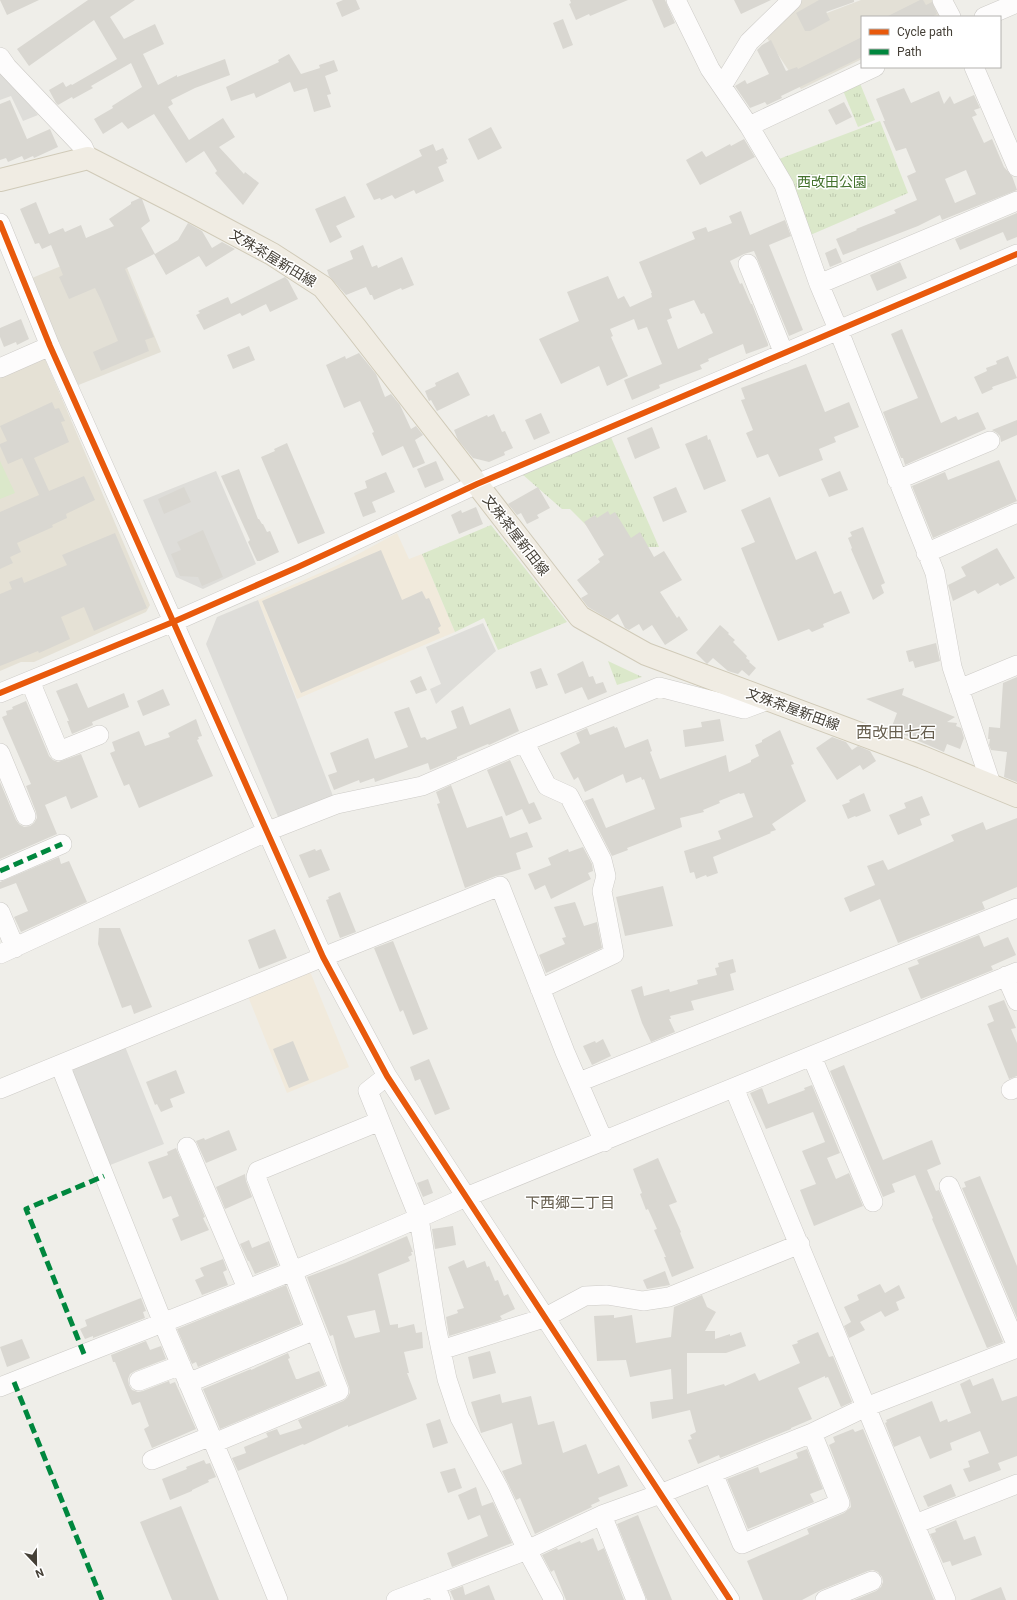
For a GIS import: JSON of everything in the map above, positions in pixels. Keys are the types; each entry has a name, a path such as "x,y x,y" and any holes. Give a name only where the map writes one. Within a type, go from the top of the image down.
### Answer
{"main road":[{"path":"0,180 88,158"},
{"name":"文殊茶屋新田線","path":"88,158 272,254 323,287 580,616 646,654 991,784 1017,796"}],"street":[{"path":"676,0 710,69 749,126 784,185 819,284 935,573 952,666 958,690 991,784"},
{"path":"722,86 749,42 792,0"},
{"path":"942,0 950,16"},
{"path":"986,16 1017,3"},
{"path":"0,58 6,67 83,147 88,158"},
{"path":"749,126 873,68"},
{"path":"974,68 1017,167"},
{"path":"819,284 1017,201"},
{"path":"0,224 50,346 323,957 387,1076 730,1600"},
{"path":"0,693 173,622 298,567 477,484 1017,254"},
{"path":"748,264 784,354"},
{"path":"0,368 50,346"},
{"path":"897,480 990,441"},
{"path":"926,553 1017,513"},
{"path":"958,690 1017,665"},
{"path":"30,681 59,751 99,734"},
{"path":"0,912 7,951 268,831 337,804 422,786 524,742 659,687 744,709 768,700"},
{"path":"524,742 548,786 569,796 602,860 606,876 602,891 614,954 540,989"},
{"path":"0,753 26,816"},
{"path":"0,871 62,844"},
{"path":"0,1089 500,886 565,1052 604,1142"},
{"path":"579,1082 1017,908"},
{"path":"0,1387 163,1323 419,1218 466,1197 604,1142 1012,974 1017,1001"},
{"path":"812,1057 873,1202"},
{"path":"60,1065 163,1323 278,1600"},
{"path":"387,1076 368,1090 419,1218 446,1379 460,1418 498,1487 527,1550 554,1600"},
{"path":"734,1088 800,1244 946,1600"},
{"path":"152,1460 212,1440 339,1391 256,1177 258,1171 380,1121"},
{"path":"187,1147 247,1288"},
{"path":"396,1600 438,1592 602,1515 660,1494 812,1433 866,1407 1017,1347 949,1186"},
{"path":"441,1350 544,1318 585,1296 607,1295 643,1301 669,1297 800,1244"},
{"path":"188,1383 316,1330"},
{"path":"139,1381 181,1365"},
{"path":"713,1473 742,1544 840,1503 812,1433"},
{"path":"915,1524 1017,1484"},
{"path":"602,1515 636,1600"},
{"path":"825,1600 872,1581"}],"shaded area":[{"path":"801,0 819,0 827,13 861,0 937,0 945,16 861,16 861,59 801,89 765,35"},
{"path":"0,68 38,115 23,121 11,96 0,100"},
{"path":"117,243 161,352 76,386 32,278"},
{"path":"41,356 45,359 150,605 146,612 34,662 21,662 0,671 0,374"},
{"path":"216,471 256,564 203,589 176,577 143,500"},
{"path":"397,533 409,559 422,554 455,632 297,699 258,600 336,566"},
{"path":"258,600 333,796 279,819 206,644 217,617"},
{"path":"483,623 496,651 436,704 430,689 441,684 426,647"},
{"path":"309,969 349,1067 287,1093 247,994"},
{"path":"124,1044 164,1144 105,1167 65,1067"}],"green space":[{"path":"859,81 875,120 858,127 842,88"},
{"name":"西改田公園","path":"880,121 908,193 808,236 779,159"},
{"path":"610,435 659,547 641,547 587,526 570,509 562,509 522,474"},
{"path":"0,461 15,493 0,499"},
{"path":"491,525 567,622 498,650 484,618 455,632 422,554"},
{"path":"608,661 642,677 617,685"}],"building":[{"path":"0,0 39,0 7,15"},
{"path":"88,0 135,0 110,17 124,39 155,24 164,44 143,54 158,85 177,75 177,77 225,59 230,75 195,88 171,100 173,104 168,107 189,140 223,118 235,137 219,147 244,174 245,172 259,183 243,205 215,173 217,171 204,151 186,163 154,114 128,129 122,122 103,134 94,119 113,108 112,106 142,87 131,63 91,86 93,88 73,99 72,97 58,105 56,103 49,90 63,82 66,87 71,84 72,85 117,59 94,20 29,66 17,49"},
{"path":"343,0 356,0 360,9 342,17 336,3"},
{"path":"570,0 628,0 590,16 589,14 576,20 569,4 571,3"},
{"path":"652,0 665,0 675,23 664,28"},
{"path":"734,0 771,0 741,14"},
{"path":"819,0 854,0 854,2 826,12 830,20 810,31 805,31 796,13"},
{"path":"920,0 923,0 926,5 932,2 937,14 934,16 888,16"},
{"path":"563,19 573,45 563,49 553,23"},
{"path":"861,38 861,57 781,96 782,98 767,105 765,102 750,108 735,86 745,80 747,84 769,74 757,50 771,40 786,71 797,67 798,69"},
{"path":"289,54 301,74 320,68 319,65 334,60 338,71 325,76 331,94 327,95 331,107 314,112 307,88 294,92 290,82 256,98 254,93 231,101 226,87 279,62 278,60"},
{"path":"904,88 911,103 939,91 944,104 950,96 954,104 974,95 980,108 974,110 977,115 972,117 984,143 992,139 1004,167 1012,176 1017,190 942,220 940,215 918,226 843,255 836,239 857,230 856,229 896,213 894,210 917,200 907,176 916,172 906,148 896,151 883,121 885,121 876,99","holes":["966,170 976,194 955,203 945,179"]},
{"path":"10,100 27,139 50,129 58,147 34,158 33,156 24,160 22,156 8,162 6,158 0,160 0,104"},
{"path":"844,102 852,117 836,125 828,110"},
{"path":"491,127 502,148 478,160 468,139"},
{"path":"744,139 755,157 700,185 686,160 702,151 706,157 730,144 731,146"},
{"path":"433,144 436,151 443,148 448,159 446,160 447,163 438,167 444,181 416,194 414,190 395,199 392,195 381,200 380,198 374,200 366,184 422,156 419,150"},
{"path":"345,196 355,217 336,226 342,237 330,243 315,209"},
{"path":"140,198 142,199 150,221 141,228 155,254 178,240 188,223 202,231 212,248 222,242 235,249 206,267 199,256 166,275 154,254 125,269 154,337 145,340 149,351 101,371 93,352 118,341 95,288 69,299 59,277 63,275 51,245 42,249 39,243 35,244 20,209 36,202 49,234 63,228 65,232 81,225 86,238 114,226 109,219 131,204 131,202"},
{"path":"741,211 750,235 785,220 791,236 769,245 803,330 789,336 754,251 730,261 740,284 742,283 752,304 768,346 746,354 743,344 708,359 709,361 700,365 702,369 659,385 660,388 632,400 624,380 662,364 647,327 638,330 634,319 610,329 613,336 611,337 628,376 607,386 599,366 561,384 539,339 579,321 567,292 608,276 618,299 624,296 630,307 652,297 652,293 639,262 695,239 692,232 706,227 708,232 732,223 729,216","holes":["694,300 701,314 704,313 713,333 678,349 667,320 672,318 669,309"]},
{"path":"1017,213 1017,237 1007,241 1003,232 960,250 955,239"},
{"path":"363,245 372,267 377,265 378,268 402,257 414,285 402,290 401,288 374,300 366,287 346,295 329,276 327,270 353,259 350,251"},
{"path":"836,248 842,262 830,267 825,253"},
{"path":"900,262 907,278 877,291 870,275"},
{"path":"285,277 298,299 270,312 266,304 242,316 240,313 204,330 196,315 200,313 198,311 228,297 231,304"},
{"path":"21,319 29,339 17,345 16,342 4,347 0,337 0,328"},
{"path":"902,329 941,423 956,416 958,420 978,412 986,429 905,465 883,412 918,398 891,334"},
{"path":"249,346 255,360 233,369 227,355"},
{"path":"359,353 376,374 385,397 391,394 400,405 411,429 416,426 423,435 415,440 425,463 413,468 403,446 382,456 372,433 374,432 360,401 344,408 326,365 345,356 346,359"},
{"path":"1008,356 1017,378 992,387 993,389 982,394 974,377 987,371 986,368 997,364 996,361"},
{"path":"806,364 825,412 849,402 859,427 834,437 836,442 819,449 823,460 779,477 768,454 757,458 746,433 753,430 741,400 745,399 741,388"},
{"path":"458,372 470,395 437,411 431,400 429,401 425,391 436,386 435,383"},
{"path":"52,402 55,409 59,408 65,421 61,422 69,442 34,458 49,491 84,476 95,500 66,514 67,518 52,525 53,527 17,543 21,552 10,557 13,563 0,569 0,512 39,495 22,458 8,464 0,446 0,444 7,441 0,426"},
{"path":"541,413 550,433 534,440 525,420"},
{"path":"494,414 502,432 505,431 513,448 504,452 505,455 489,462 473,458 458,440 454,430 487,415 488,417"},
{"path":"1017,420 1017,435 1001,442 1000,436 992,430"},
{"path":"652,427 660,448 635,459 627,438"},
{"path":"707,435 708,440 710,439 726,481 704,490 685,444"},
{"path":"287,443 325,533 298,544 261,457 275,451 274,449"},
{"path":"999,460 1017,501 933,538 912,486 945,472 948,480"},
{"path":"436,461 444,480 425,488 417,469"},
{"path":"239,469 258,519 263,524 267,532 270,531 279,552 260,561 257,561 248,542 250,540 221,476"},
{"path":"840,471 848,490 829,497 821,479"},
{"path":"386,472 395,492 372,502 376,512 363,517 354,493 367,488 365,481"},
{"path":"184,487 191,502 164,514 158,499"},
{"path":"538,487 550,508 537,515 539,518 527,524 521,513 517,515 508,504"},
{"path":"676,487 687,512 663,522 653,497"},
{"path":"770,497 796,560 816,551 834,594 841,591 850,613 823,624 824,627 812,632 809,629 778,641 741,548 755,542 741,510"},
{"path":"476,507 483,524 459,534 451,515 461,510 462,513"},
{"path":"608,511 610,515 615,512 631,538 640,532 654,557 664,551 682,580 660,592 677,618 679,616 688,630 665,645 652,625 643,631 639,624 629,630 625,628 618,614 610,620 588,607 581,598 588,594 577,580 600,562 598,559 604,555 584,522 595,515 597,518"},
{"path":"863,527 885,583 881,585 884,593 873,600 851,549 852,548 848,538 852,536 850,532"},
{"path":"203,530 223,577 202,586 198,577 180,576 171,554 181,550 177,542"},
{"path":"115,533 147,608 94,631 84,607 61,617 70,639 39,653 38,651 0,666 0,594 12,589 9,582 22,577 24,583 67,565 62,555"},
{"path":"997,548 1015,578 1000,586 998,583 978,594 975,590 953,601 948,585 966,576 961,567"},
{"path":"381,550 402,600 422,591 426,599 429,598 441,626 438,628 440,633 301,693 262,601"},
{"path":"720,625 735,640 733,642 747,656 746,658 750,661 749,662 756,668 749,676 742,670 738,674 728,671 713,658 707,664 696,653"},
{"path":"936,643 940,661 915,668 913,661 909,662 906,651"},
{"path":"583,661 589,677 593,676 596,684 603,682 607,692 588,700 582,687 565,694 557,674"},
{"path":"541,668 548,685 536,689 530,672"},
{"path":"421,676 427,690 416,694 410,681"},
{"path":"1017,677 1017,782 1004,777 1007,752 991,750 989,745 990,739 988,739 989,727 1000,728 1003,683"},
{"path":"77,683 88,708 124,693 129,707 92,722 93,725 72,734 67,721 69,721 56,691"},
{"path":"904,688 902,695 955,717 947,722 957,723 956,726 961,728 964,738 960,749 947,744 944,752 891,729 897,713 866,699"},
{"path":"163,689 170,705 143,716 137,701"},
{"path":"26,701 49,756 58,762 81,754 98,797 71,809 66,796 45,805 57,834 0,859 0,782 19,824 24,827 30,826 37,818 26,786 31,784 2,717 7,715 6,711 13,709 12,707"},
{"path":"463,706 470,725 510,708 519,731 430,770 428,763 375,782 374,778 360,783 359,780 334,790 328,775 337,772 330,753 368,738 375,759 408,747 394,712 409,707 421,738 425,737 427,740 457,728 451,711"},
{"path":"196,719 202,736 198,737 199,739 197,740 213,776 139,808 129,784 124,786 110,753 115,751 112,742 139,731 145,746 170,737 168,733"},
{"path":"720,719 724,741 685,747 683,730 702,727 701,722"},
{"path":"614,726 615,728 617,727 625,748 648,739 652,751 650,752 660,779 726,755 729,772 751,762 751,760 759,756 755,745 780,730 794,764 791,765 806,801 772,824 776,830 713,857 718,873 707,877 706,875 696,879 694,872 690,873 684,851 721,839 718,831 753,817 744,793 739,793 719,801 720,803 703,810 704,812 680,818 682,827 627,848 628,850 612,856 584,801 593,798 606,828 655,809 644,779 642,780 641,777 626,783 623,774 585,792 578,777 574,780 560,753 580,743 576,733 587,728 590,735"},
{"path":"832,737 846,742 852,750 858,746 870,751 876,761 863,770 860,765 837,780 816,748"},
{"path":"510,760 529,804 534,802 542,819 529,824 522,809 506,816 487,770"},
{"path":"451,785 467,828 502,816 510,838 527,832 533,847 516,853 521,869 496,876 465,888 437,804 440,803 436,792"},
{"path":"864,793 871,811 848,819 842,805"},
{"path":"922,796 930,815 920,819 922,825 898,835 889,815 906,808 904,803"},
{"path":"1017,818 1017,887 982,902 985,909 898,943 880,899 850,912 844,898 875,885 867,866 883,860 888,870 954,841 951,835 983,822 986,830"},
{"path":"583,847 592,864 593,871 588,873 591,879 551,899 545,885 535,890 528,874 551,865 548,858 568,849 569,852"},
{"path":"315,849 316,851 321,849 330,870 309,878 299,855"},
{"path":"59,857 61,864 69,861 87,902 21,932 14,917 28,911 16,883 0,889 0,882"},
{"path":"663,886 673,926 625,936 616,897"},
{"path":"340,892 356,932 340,938 326,900 329,899 328,897"},
{"path":"575,902 584,926 597,922 602,948 546,973 539,955 565,944 562,938 566,937 554,907"},
{"path":"99,928 120,928 152,1007 134,1014 131,1005 122,1008 98,944"},
{"path":"275,929 287,958 259,969 248,940"},
{"path":"979,935 984,947 1008,937 1016,955 991,966 993,970 921,999 908,968 919,964 917,960"},
{"path":"393,941 428,1029 413,1035 403,1010 400,1012 374,948"},
{"path":"733,959 736,972 730,974 734,990 691,1001 694,1010 670,1016 671,1019 669,1019 675,1032 651,1042 642,1023 631,990 642,986 644,996 669,989 670,992 698,984 697,980 717,975 715,968 719,967 718,963"},
{"path":"1004,1000 1016,1028 1011,1029 1017,1043 1017,1076 1009,1079 987,1024 994,1021 988,1006"},
{"path":"603,1039 611,1056 592,1065 583,1046 595,1041 596,1043"},
{"path":"293,1041 309,1080 289,1088 273,1049"},
{"path":"429,1059 450,1109 435,1115 420,1079 415,1081 410,1067"},
{"path":"844,1065 883,1160 932,1140 941,1164 927,1170 936,1191 939,1190 1003,1342 987,1348 932,1219 933,1218 915,1175 892,1184 895,1192 883,1197 830,1071"},
{"path":"176,1070 185,1093 170,1099 173,1107 161,1112 157,1104 155,1105 146,1082"},
{"path":"812,1085 840,1153 827,1158 836,1179 849,1173 863,1206 814,1226 800,1190 816,1184 802,1151 825,1142 813,1112 766,1129 750,1093 762,1088 768,1104 805,1090 804,1088"},
{"path":"229,1130 237,1150 206,1163 196,1141 204,1138 205,1140"},
{"path":"176,1148 209,1230 181,1241 172,1219 179,1216 171,1196 163,1199 148,1162 168,1155 167,1152"},
{"path":"658,1158 677,1202 669,1205 694,1268 672,1277 664,1257 666,1257 654,1230 657,1229 648,1209 646,1210 640,1194 642,1193 633,1169"},
{"path":"245,1174 252,1197 225,1209 216,1187"},
{"path":"980,1176 1017,1266 1017,1318 962,1188 966,1187 964,1182"},
{"path":"428,1179 433,1193 423,1197 417,1183"},
{"path":"453,1226 456,1245 435,1249 432,1229"},
{"path":"407,1236 413,1252 411,1252 412,1255 408,1257 410,1261 378,1274 390,1325 398,1324 398,1328 414,1324 416,1333 422,1332 423,1348 404,1352 409,1373 407,1373 417,1399 348,1427 348,1425 304,1445 303,1444 238,1471 232,1458 246,1453 244,1447 268,1437 266,1433 277,1429 280,1435 302,1428 298,1420 343,1401 350,1393 333,1335 330,1336 307,1277 345,1263","holes":["375,1310 380,1332 355,1338 347,1316"]},
{"path":"249,1240 252,1248 269,1241 278,1265 255,1274 240,1244"},
{"path":"223,1259 227,1270 223,1272 228,1285 202,1295 195,1280 204,1276 200,1268"},
{"path":"464,1260 467,1268 485,1261 487,1267 489,1266 495,1281 498,1280 504,1296 508,1294 515,1309 500,1316 502,1319 498,1321 449,1336 446,1317 458,1313 457,1310 464,1308 448,1267"},
{"path":"665,1271 670,1285 647,1289 643,1280"},
{"path":"880,1284 885,1293 899,1285 905,1298 896,1302 899,1310 885,1317 881,1311 860,1322 865,1330 849,1338 844,1326 851,1322 844,1307 859,1300 857,1295"},
{"path":"286,1285 301,1324 198,1367 196,1362 192,1364 177,1329"},
{"path":"702,1295 707,1307 716,1312 705,1331 715,1331 715,1339 741,1332 746,1346 726,1353 687,1353 687,1394 724,1384 725,1386 755,1373 759,1381 800,1363 792,1345 798,1343 797,1341 818,1332 829,1357 833,1356 852,1402 841,1407 828,1377 825,1378 825,1376 798,1388 812,1419 720,1458 719,1455 698,1464 688,1440 692,1439 690,1435 696,1432 690,1410 652,1419 650,1402 673,1399 671,1369 630,1377 626,1360 597,1361 594,1316 614,1315 614,1318 632,1315 636,1343 671,1337 674,1307"},
{"path":"141,1298 146,1311 143,1312 145,1318 93,1338 93,1336 85,1339 80,1329 87,1326 85,1320"},
{"path":"22,1339 30,1358 7,1367 0,1347"},
{"path":"146,1341 150,1350 161,1346 166,1359 130,1374 128,1379 129,1385 132,1390 138,1392 169,1381 170,1384 175,1382 196,1429 152,1448 144,1429 149,1426 140,1402 132,1405 111,1355"},
{"path":"490,1351 496,1373 473,1379 468,1357"},
{"path":"288,1353 290,1358 288,1359 296,1379 319,1371 325,1385 220,1429 203,1389 251,1370"},
{"path":"993,1378 1002,1401 1017,1396 1017,1456 998,1463 1001,1470 969,1482 963,1469 970,1467 968,1461 989,1453 980,1431 950,1443 952,1450 930,1459 920,1436 894,1447 885,1423 887,1422 886,1420 932,1401 940,1422 947,1419 948,1422 971,1413 960,1384 970,1379 973,1386"},
{"path":"500,1394 502,1403 531,1396 538,1425 554,1421 563,1453 586,1444 598,1474 619,1465 628,1486 598,1498 600,1501 591,1505 592,1507 535,1534 520,1498 516,1500 502,1471 522,1464 512,1423 481,1433 471,1402"},
{"path":"440,1419 448,1443 433,1448 426,1424"},
{"path":"853,1429 855,1432 863,1429 934,1600 854,1600 876,1591 881,1587 883,1582 882,1577 878,1572 873,1570 821,1590 802,1600 763,1600 747,1561 809,1534 807,1529 844,1513 851,1507 850,1499 829,1445 835,1442 833,1437"},
{"path":"807,1449 823,1489 810,1494 814,1502 748,1529 727,1479 758,1467 760,1473 798,1458 796,1453"},
{"path":"204,1460 206,1464 210,1463 216,1477 208,1480 209,1482 192,1491 170,1500 162,1479"},
{"path":"455,1468 462,1488 448,1493 440,1472"},
{"path":"951,1484 956,1496 928,1507 923,1496"},
{"path":"476,1487 482,1506 493,1502 512,1543 452,1567 447,1553 488,1536 480,1515 468,1520 458,1495"},
{"path":"181,1506 219,1600 172,1600 140,1522"},
{"path":"638,1515 672,1600 647,1600 617,1524"},
{"path":"956,1520 964,1540 975,1536 982,1555 952,1566 950,1561 943,1563 930,1534 936,1532 935,1529"},
{"path":"593,1538 598,1551 604,1548 624,1600 566,1600 554,1570 551,1572 542,1555 557,1548 558,1550 580,1541 581,1543"},
{"path":"489,1585 495,1600 454,1600 450,1591 463,1586 465,1595"},
{"path":"1001,1587 1006,1600 970,1600"}],"marked path":[{"path":"0,871 62,844"},
{"path":"84,1354 26,1209 104,1176"},
{"path":"14,1382 102,1600"}],"cycle path":[{"path":"0,223 50,346 323,957 387,1076 730,1600"},
{"path":"0,693 173,622 298,567 477,484 1017,254"}],"district":[{"name":"西改田七石","path":"896,732"},
{"name":"下西郷二丁目","path":"570,1203"}]}
